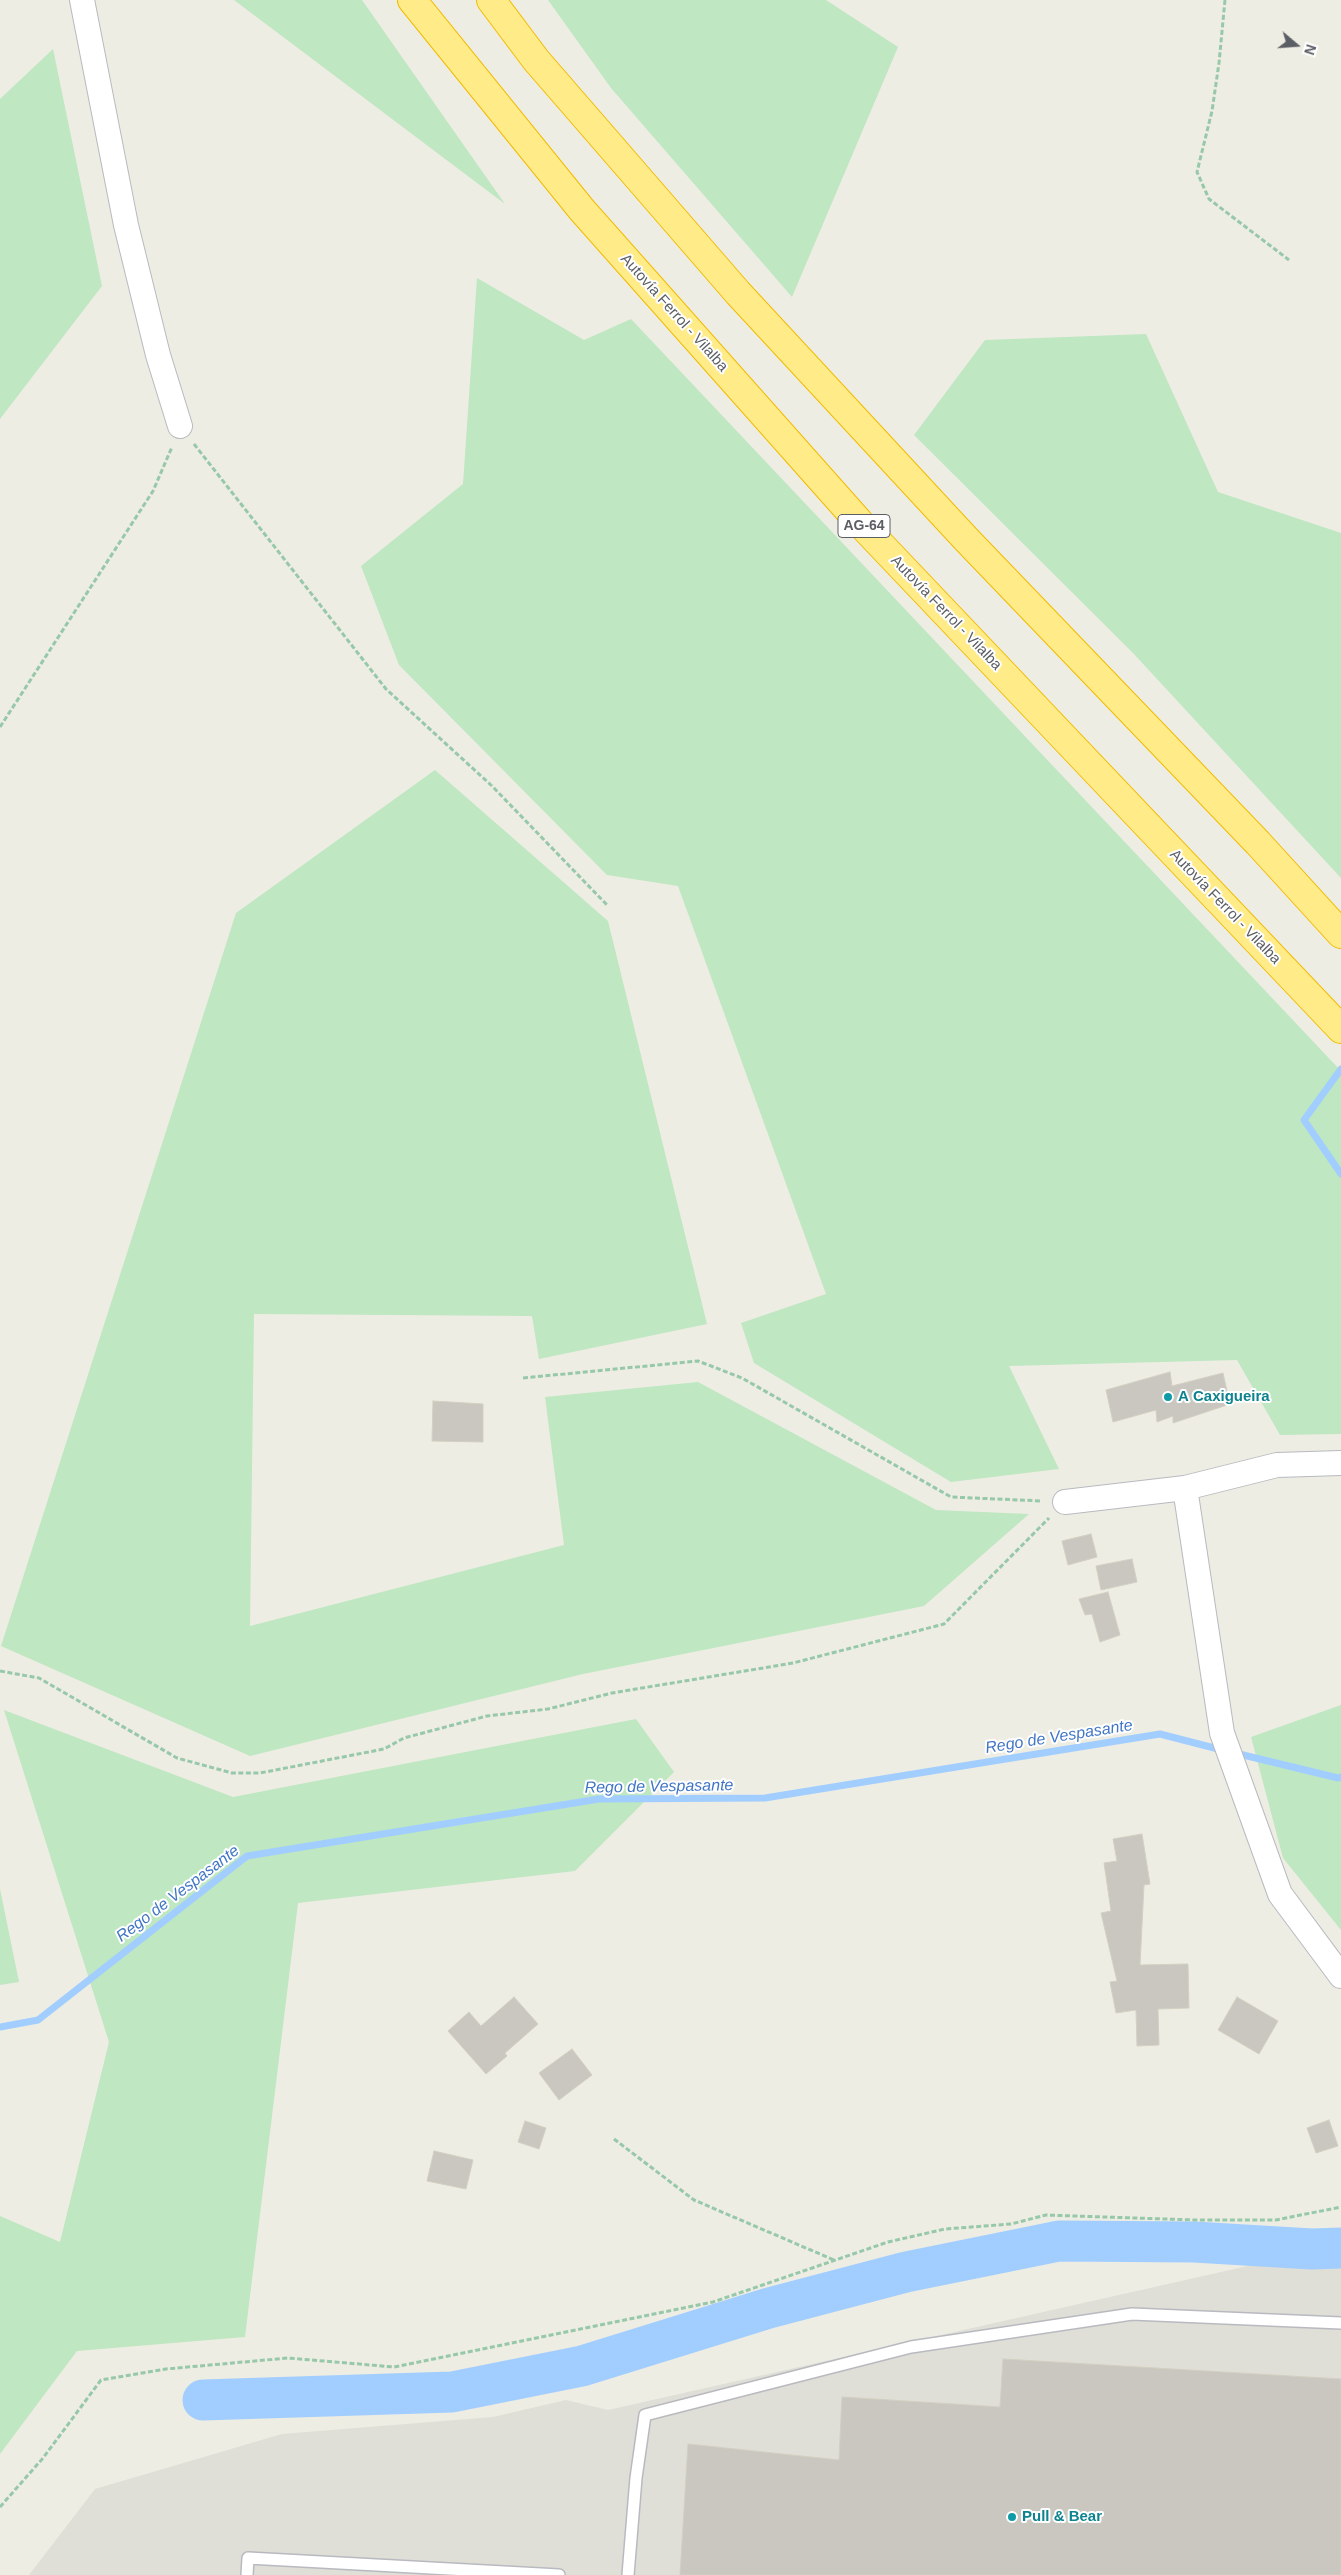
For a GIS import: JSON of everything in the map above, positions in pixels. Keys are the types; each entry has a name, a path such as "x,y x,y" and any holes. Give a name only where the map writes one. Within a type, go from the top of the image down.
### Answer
{"highway":[{"name":"Autovía Ferrol - Vilalba","path":"412,0 582,210 860,523 1341,1029"},
{"path":"491,0 554,82 738,293 966,539 1258,843 1341,934"}],"street":[{"path":"82,0 126,225 158,355 180,426"},
{"path":"1065,1502 1185,1488 1277,1465 1341,1463"},
{"path":"1185,1488 1222,1733 1280,1894 1341,1976"}],"lane":[{"path":"628,2575 636,2478 645,2415 911,2347 1132,2314 1341,2323"},
{"path":"247,2575 248,2558 559,2575"}],"path":[{"path":"1224,0 1219,63 1212,111 1197,172 1209,199 1288,260"},
{"path":"0,727 153,491 180,426 386,689 492,786 608,906"},
{"path":"523,1378 698,1361 742,1378 951,1497 1065,1502"},
{"path":"0,1671 39,1678 177,1758 232,1773 260,1773 384,1749 404,1738 487,1716 548,1709 612,1693 793,1663 944,1624 1065,1502"},
{"path":"614,2139 694,2200 835,2260"},
{"path":"0,2507 43,2458 101,2380 166,2369 288,2358 394,2367 713,2302 888,2242 945,2229 1011,2224 1046,2215 1196,2220 1276,2220 1341,2207"}],"shaded area":[{"path":"1341,2245 1341,2575 29,2575 95,2489 282,2434 493,2417 566,2400 608,2410"}],"green space":[{"path":"234,0 362,0 505,204"},
{"path":"548,0 826,0 898,47 792,297 611,88"},
{"path":"53,49 102,286 0,419 0,99"},
{"path":"477,278 584,340 631,319 1341,1071 1341,1434 1280,1435 1237,1360 1009,1366 1059,1469 951,1482 754,1363 741,1323 826,1294 678,886 607,875 399,665 361,566 463,484"},
{"path":"1146,334 1218,492 1341,533 1341,878 1133,653 914,435 985,340"},
{"path":"435,770 608,921 707,1324 539,1359 532,1316 254,1314 250,1626 564,1545 545,1397 698,1382 936,1510 1029,1514 924,1606 583,1674 250,1756 1,1646 236,913"},
{"path":"1341,1705 1341,1930 1283,1858 1251,1737"},
{"path":"4,1710 233,1797 636,1719 674,1772 575,1871 298,1903 245,2337 77,2351 0,2454 0,2216 60,2242 109,2042"},
{"path":"0,1889 19,1982 0,1985"}],"building":[{"name":"A Caxigueira","path":"1170,1372 1172,1386 1223,1373 1230,1404 1173,1423 1173,1416 1157,1422 1156,1410 1113,1422 1106,1390"},
{"path":"433,1401 483,1404 483,1442 432,1441"},
{"path":"1091,1534 1097,1557 1068,1565 1062,1541"},
{"path":"1132,1559 1137,1582 1101,1590 1096,1566"},
{"path":"1108,1592 1120,1635 1100,1642 1092,1614 1085,1615 1079,1599"},
{"path":"1142,1834 1150,1884 1144,1885 1140,1965 1188,1964 1189,2008 1158,2009 1159,2045 1137,2046 1136,2010 1116,2013 1110,1982 1117,1981 1101,1913 1111,1911 1104,1863 1117,1861 1113,1839"},
{"path":"514,1997 538,2024 505,2053 507,2056 486,2074 448,2031 469,2012 481,2026"},
{"path":"1237,1997 1278,2021 1259,2054 1218,2030"},
{"path":"572,2049 592,2075 559,2100 539,2073"},
{"path":"1329,2120 1338,2146 1316,2153 1307,2128"},
{"path":"525,2121 546,2128 539,2149 518,2142"},
{"path":"434,2151 473,2160 466,2189 427,2181"},
{"name":"Pull & Bear","path":"1003,2359 1341,2379 1341,2575 680,2575 688,2444 839,2460 842,2397 1000,2407"}],"waterway":[{"path":"1341,1069 1304,1120 1341,1174"},
{"name":"Rego de Vespasante","path":"0,2027 38,2020 247,1856 599,1799 765,1798 1160,1734 1222,1750"},
{"name":"Rego de Vespasante","path":"1235,1753 1338,1778 1341,1777"},
{"path":"203,2400 452,2392 582,2366 769,2308 906,2272 1059,2241 1194,2242 1312,2249 1341,2248"}],"place":[{"name":"A Caxigueira","path":"1168,1397"},
{"name":"Pull & Bear","path":"1012,2517"}]}
